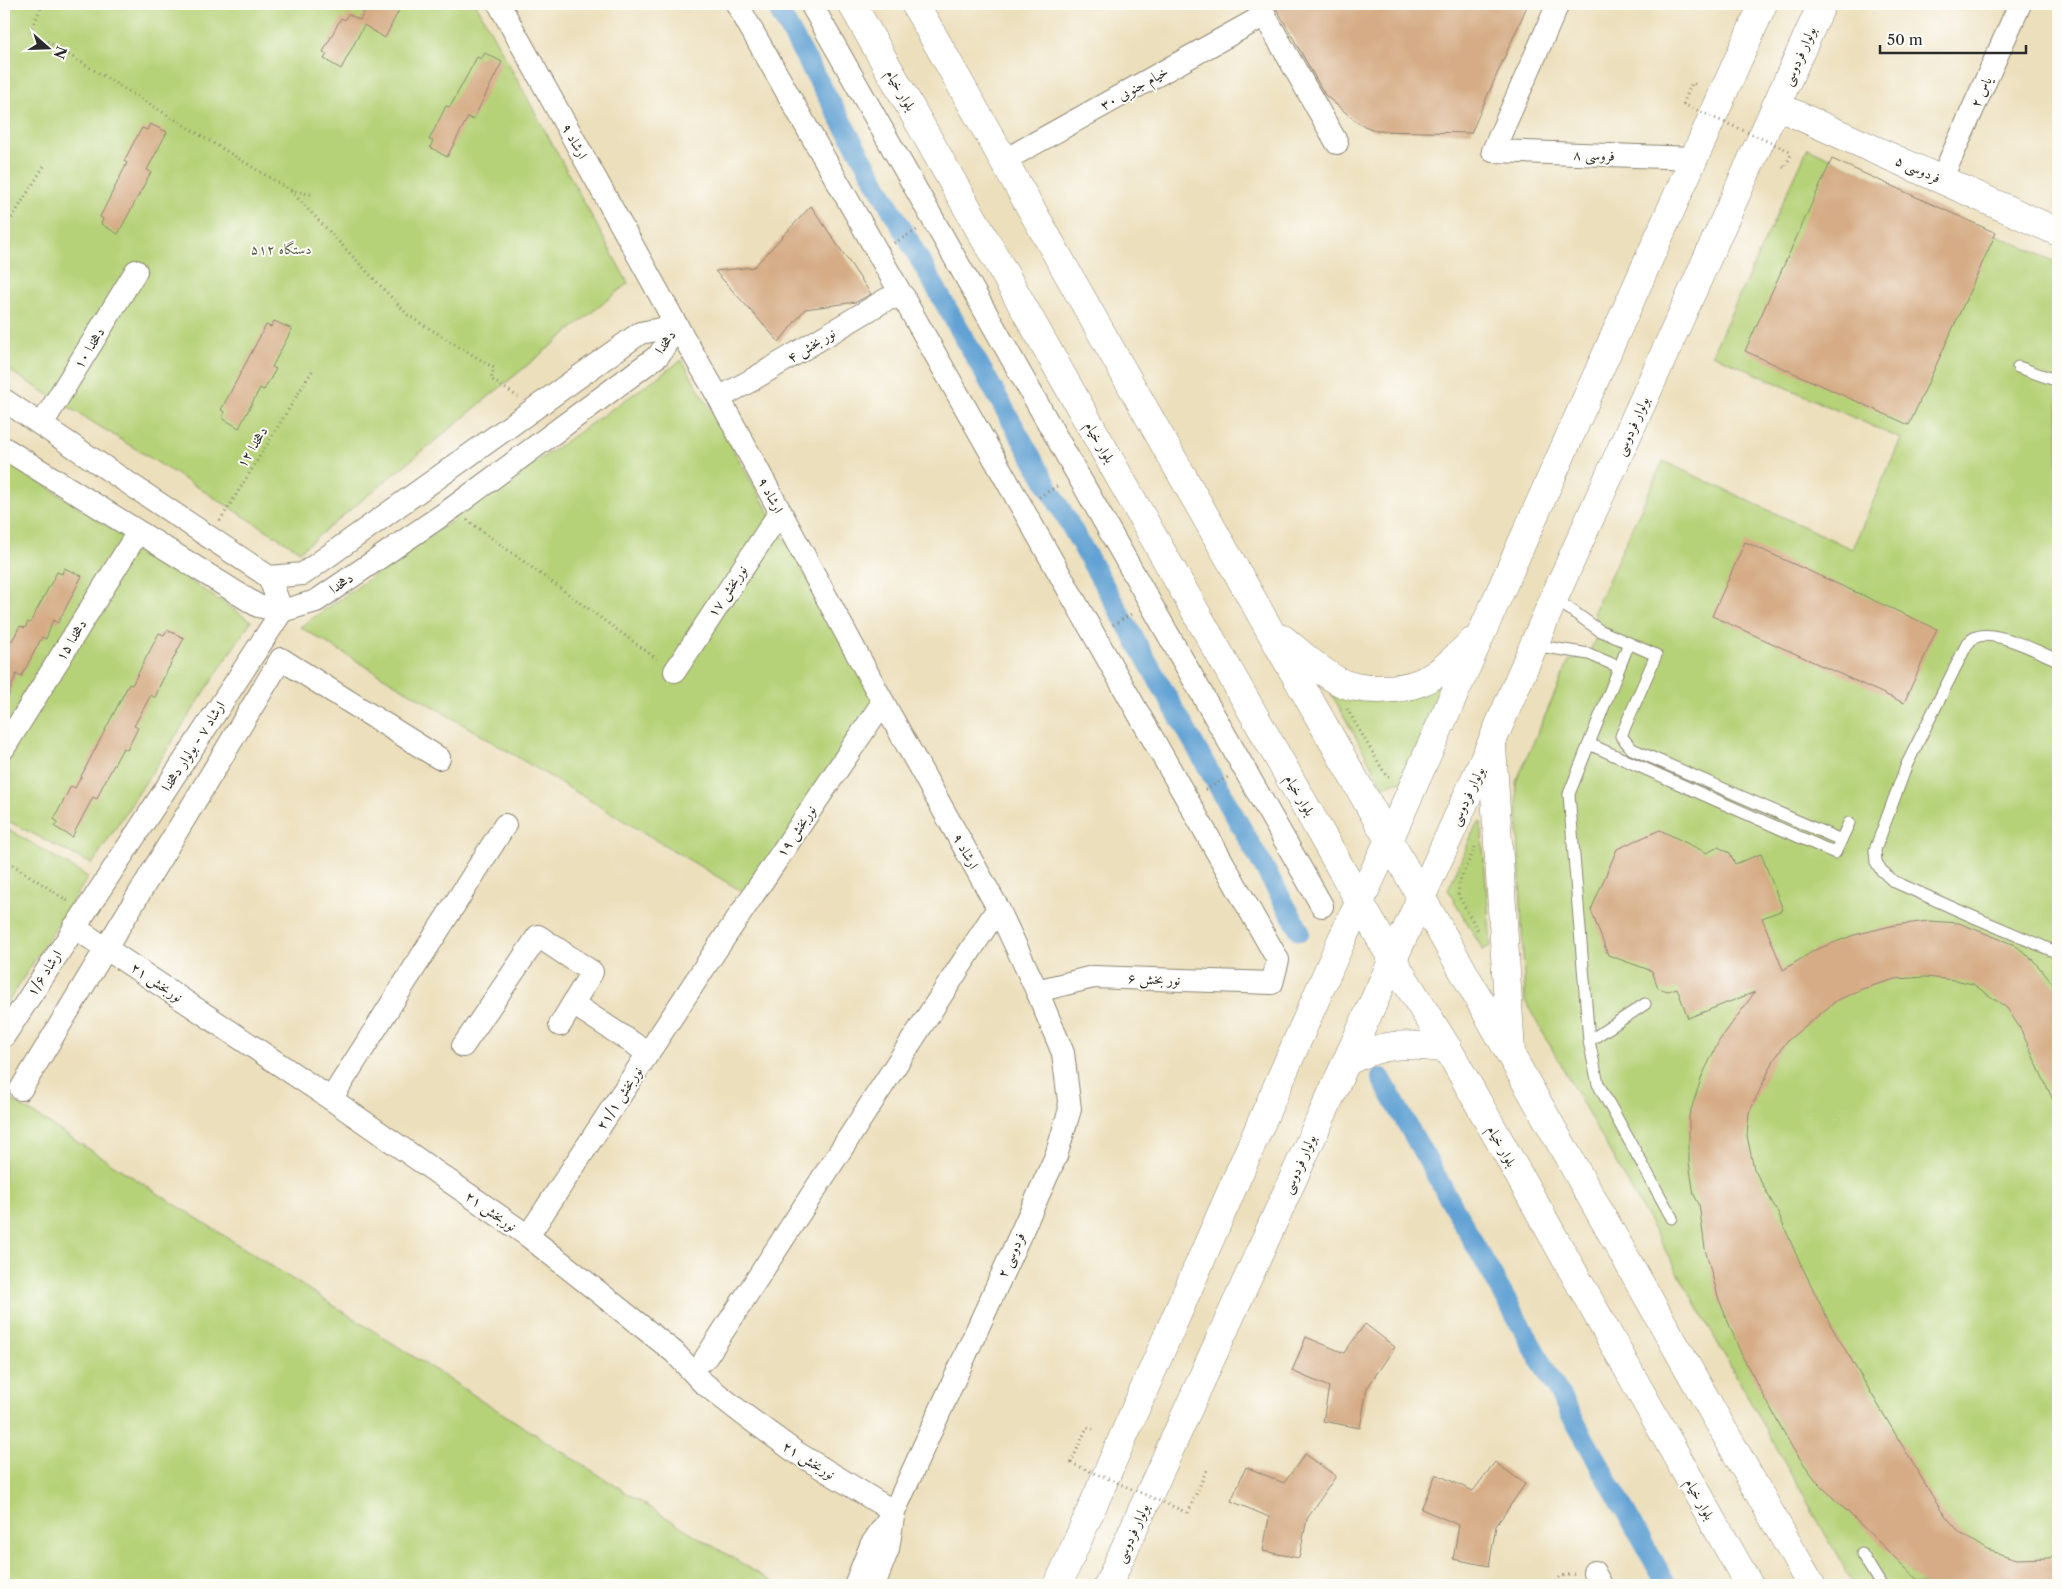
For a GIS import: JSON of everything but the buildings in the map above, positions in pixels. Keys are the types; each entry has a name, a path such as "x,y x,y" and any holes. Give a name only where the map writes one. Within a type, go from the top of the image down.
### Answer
{"main road":[{"name":"بلوار خیام","path":"852,4 1360,899 1392,959 1448,1049 1749,1585"},
{"path":"915,4 1811,1585"},
{"path":"1058,1585 1360,899 1389,840 1763,4"},
{"name":"بولوار فردوسی","path":"1108,1585 1491,744 1554,598 1822,4"},
{"name":"فردوسی ۵","path":"1777,106 2058,232"},
{"path":"1263,617 1312,664 1340,682 1370,688 1399,688 1422,682 1440,671 1481,634"},
{"path":"1491,744 1512,1059"},
{"path":"1346,1062 1367,1051 1391,1045 1416,1045 1448,1049"}],"street":[{"name":"ارشاد ۹","path":"499,4 677,326 719,398 883,702 998,908 1037,991"},
{"path":"738,4 1188,799"},
{"path":"811,4 1322,906"},
{"name":"فروسی ۸","path":"1558,4 1494,151 1694,158"},
{"name":"یاس ۲","path":"1942,180 2020,4"},
{"path":"1261,10 1337,144"},
{"name":"خیام جنوبی ۳۰","path":"1003,160 1261,10"},
{"name":"دهخدا ۱۰","path":"42,424 136,271"},
{"name":"نور بخش ۴","path":"719,398 887,299 904,298"},
{"name":"دهخدا","path":"269,577 303,574 640,333 677,326"},
{"name":"دهخدا","path":"6,455 138,532 258,606 282,611 316,601 451,509 658,355 677,326"},
{"path":"4,400 269,577 282,611"},
{"name":"نوربخش ۱۷","path":"666,665 780,512"},
{"name":"دهخدا ۱۵","path":"4,748 138,532"},
{"name":"ارشاد ۷ - بولوار دهخدا","path":"79,919 282,611"},
{"path":"21,1089 281,660 439,758"},
{"name":"نوربخش ۱۹","path":"710,960 883,702"},
{"name":"نور بخش ۶","path":"1037,991 1093,977 1272,983 1278,960 1188,799"},
{"path":"331,1099 505,825"},
{"path":"705,1359 998,908"},
{"name":"نوربخش ۲۱","path":"79,919 107,948 331,1099 528,1236 674,1352 702,1382 736,1409 794,1451 894,1512"},
{"name":"ارشاد ۱/۶","path":"4,1036 79,919"},
{"path":"463,1046 538,936 592,972 560,1025"},
{"name":"نوربخش ۲۱/۱","path":"528,1236 710,960"},
{"name":"فردوسی ۲","path":"855,1585 871,1545 894,1512 1056,1156 1070,1109 1063,1053 1037,991"},
{"path":"573,1004 648,1053"},
{"name":"فردوسی ۲","path":"874,1585 888,1550 894,1512"}],"lane":[{"path":"2018,367 2058,381"},
{"path":"1554,598 1599,630 1656,655 1622,736 1632,749 1841,840"},
{"path":"2058,660 2018,643 1991,635 1975,637 1966,646 1907,764 1875,850 1876,862 1881,870 1893,881 2058,953"},
{"path":"1629,643 1568,794 1588,1041 1598,1084 1672,1218"},
{"path":"1534,645 1589,654 1619,667"},
{"path":"1589,744 1835,853 1849,823"},
{"path":"1588,1041 1645,1004"},
{"path":"1862,1554 1881,1585"}],"path":[{"path":"42,4 30,31 290,190 409,316 494,368 490,379 536,408"},
{"path":"1697,85 1692,83 1683,104 1792,152 1785,168 1783,167"},
{"path":"4,231 44,166"},
{"path":"290,190 314,195"},
{"path":"878,252 934,220"},
{"name":"دهخدا ۱۲","path":"210,537 314,368"},
{"path":"1022,506 1077,475"},
{"path":"451,509 666,665"},
{"path":"1095,636 1150,603"},
{"path":"1340,682 1346,707 1387,777 1396,775"},
{"path":"1188,799 1244,768"},
{"path":"4,860 79,919"},
{"path":"1093,1429 1087,1426 1071,1463 1188,1513 1206,1471 1203,1469"}],"green space":[{"name":"۵۱۲ دستگاه","path":"4,4 476,4 628,283 300,551 4,367"},
{"path":"1808,148 2058,263 2058,1585 1854,1585 1525,1001 1516,782 1569,661 1589,654 1599,630 1594,611 1663,461 1852,549 1901,439 1712,354"},
{"path":"682,360 876,699 748,895 300,627"},
{"path":"4,458 251,621 92,864 4,819"},
{"path":"1445,685 1402,781 1383,786 1331,693 1345,696"},
{"path":"1481,822 1491,946 1483,950 1448,890 1476,825"},
{"path":"4,829 13,832 88,877 4,1008"},
{"path":"4,1095 649,1507 777,1585 4,1585"}],"waterway":[{"path":"775,4 1300,931"},
{"path":"1381,1078 1667,1585"}]}
